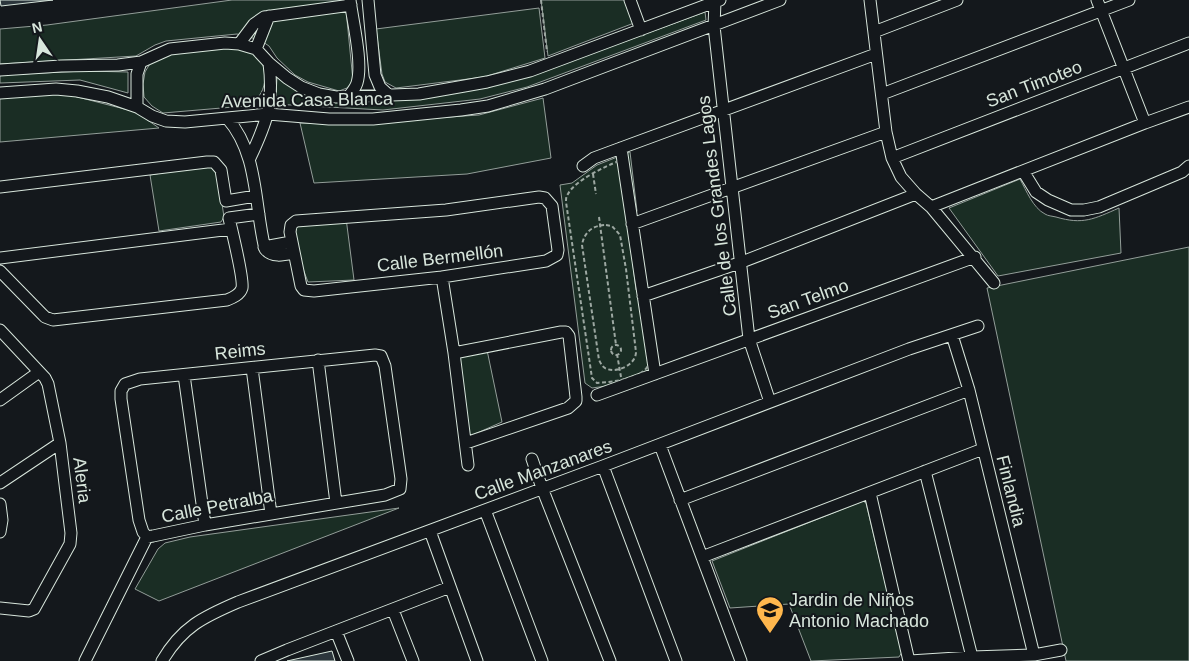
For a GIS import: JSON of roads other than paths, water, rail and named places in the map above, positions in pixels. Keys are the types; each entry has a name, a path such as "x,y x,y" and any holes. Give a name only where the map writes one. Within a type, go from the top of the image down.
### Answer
{"street":[{"path":"368,0 377,82 384,92 390,96"},
{"path":"630,0 641,30"},
{"name":"Avenida Casa Blanca","path":"0,93 56,89 77,91 108,97 137,107 152,116 166,121 185,122 268,114 329,119 373,119 461,110 488,106 545,89 780,0"},
{"path":"870,0 886,132 892,158 901,177 931,207 994,283"},
{"path":"874,32 957,0"},
{"path":"882,94 1099,5 1129,0"},
{"name":"Avenida Casa Blanca","path":"0,70 118,65 141,62 170,50 225,43 239,44 256,49 270,63 301,87 328,96 419,94 486,82 530,71 717,1"},
{"name":"Calle de los Grandes Lagos","path":"717,1 714,26 750,339 770,402"},
{"path":"239,44 254,24 269,16 350,2 358,64 356,85 348,97"},
{"path":"1099,5 1145,123"},
{"path":"256,49 269,16"},
{"path":"354,29 370,26"},
{"name":"San Timoteo","path":"892,158 1189,43"},
{"path":"583,166 594,158 876,54"},
{"path":"137,107 137,74 141,62"},
{"path":"358,64 374,62"},
{"path":"250,158 268,114 271,91 270,63"},
{"path":"931,207 1189,107"},
{"path":"227,118 238,132 250,158 264,247 292,248"},
{"path":"632,224 886,132"},
{"path":"622,148 655,374"},
{"path":"0,187 201,162 214,162 221,170 226,201 256,196"},
{"path":"1023,171 1036,192 1048,200 1071,210 1084,210 1115,201 1182,172 1189,166"},
{"path":"643,296 742,262 916,194"},
{"name":"Calle Bermellón","path":"532,198 545,198 552,206 558,250 557,255 546,261 442,277 304,290 301,286 292,248 290,228 293,222 300,220 446,210 532,198"},
{"path":"0,258 230,224 259,214"},
{"path":"0,270 45,317 53,320 227,300 238,294 242,288 230,224"},
{"name":"San Telmo","path":"597,395 974,257"},
{"path":"442,277 468,465"},
{"name":"Calle Manzanares","path":"162,661 176,641 189,628 208,615 238,602 603,466 909,349 978,326"},
{"name":"Aleria","path":"0,330 48,384 60,443 71,533 70,544 34,609 29,611 0,608"},
{"path":"454,354 561,332 566,332 569,336 576,401 568,408 466,443"},
{"name":"Finlandia","path":"952,335 969,390 1034,655"},
{"name":"Reims","path":"147,536 143,532 139,520 121,391 125,384 135,380 318,360 381,356 384,360 401,480 400,490"},
{"path":"318,360 336,504"},
{"path":"252,368 271,514"},
{"path":"0,400 39,372"},
{"path":"184,375 205,525"},
{"path":"680,500 969,390"},
{"path":"0,483 60,443"},
{"path":"660,444 741,661"},
{"path":"702,557 983,449"},
{"path":"532,459 610,661"},
{"path":"603,466 676,661"},
{"path":"925,471 972,657"},
{"name":"Calle Petralba","path":"85,661 147,536 336,504 385,495 400,490"},
{"path":"870,493 910,661 1034,655 1061,650"},
{"path":"0,504 2,520 0,532"},
{"path":"485,510 542,661"},
{"path":"430,531 477,661"},
{"path":"262,661 450,587"},
{"path":"393,610 412,661"},
{"path":"336,631 348,661"}],"place":[{"name":"Jardin de Niños Antonio Machado","path":"770,634"}]}
